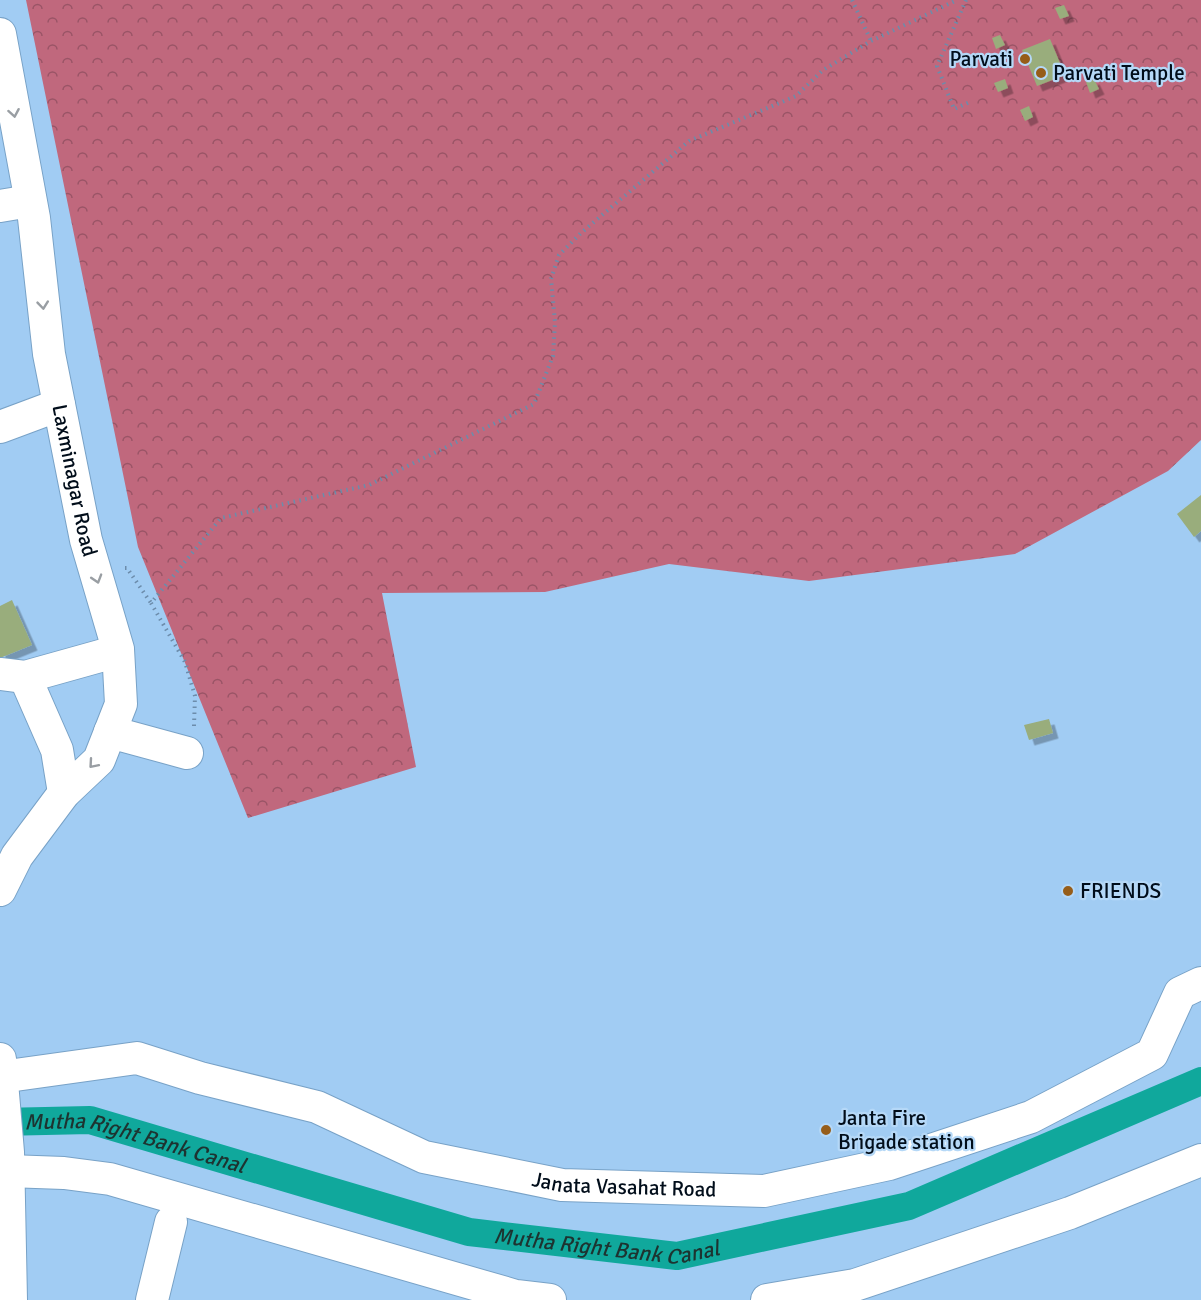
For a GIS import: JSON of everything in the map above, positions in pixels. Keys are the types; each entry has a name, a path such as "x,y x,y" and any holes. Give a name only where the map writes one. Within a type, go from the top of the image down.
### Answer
{"street":[{"name":"Laxminagar Road","path":"0,34 15,203 49,354 86,540 118,651 121,704 99,760 64,793 17,856 0,890"},
{"path":"0,427 59,405"},
{"path":"64,793 57,750 12,675 118,651"},
{"path":"110,732 190,740"},
{"name":"Janata Vasahat Road","path":"1,1068 137,1058 200,1078 317,1107 424,1157 562,1185 764,1191 889,1164 1031,1117 1152,1054 1180,993 1201,984"},
{"path":"1,1068 8,1171 11,1300"},
{"path":"767,1300 855,1285 1070,1213 1201,1160"},
{"path":"8,1171 64,1173 110,1179 516,1296 550,1300"},
{"path":"152,1300 171,1222"}],"path":[{"path":"852,0 871,41"},
{"path":"151,603 221,518 369,485 534,404 553,356 555,322 551,279 559,255 581,233 689,141 796,96 823,70 871,41 957,0"},
{"path":"966,0 937,66 954,109 970,102"},
{"path":"127,568 151,603 185,662 195,696 190,740"}],"green space":[{"path":"26,0 1201,0 1201,440 1168,471 1015,554 809,581 669,564 545,592 382,593 416,767 248,818 138,547"}],"building":[{"path":"1064,5 1069,16 1060,19 1055,8"},
{"path":"1000,35 1005,45 996,49 992,38"},
{"path":"1050,39 1065,75 1037,86 1022,50"},
{"path":"1005,79 1008,88 998,92 994,83"},
{"path":"1094,79 1099,89 1090,93 1086,82"},
{"path":"1029,106 1033,117 1025,121 1020,110"},
{"path":"1201,495 1201,531 1194,537 1177,514"},
{"path":"12,600 32,645 0,658 0,606"},
{"path":"1049,719 1053,733 1029,740 1024,725"}],"waterway":[{"name":"Mutha Right Bank Canal","path":"0,1122 90,1120 469,1232 677,1256 909,1206 1201,1081"}],"place":[{"name":"Parvati","path":"1025,59"},
{"name":"Parvati Temple","path":"1041,73"},
{"name":"FRIENDS","path":"1068,891"},
{"name":"Janta Fire Brigade station","path":"826,1130"}]}
